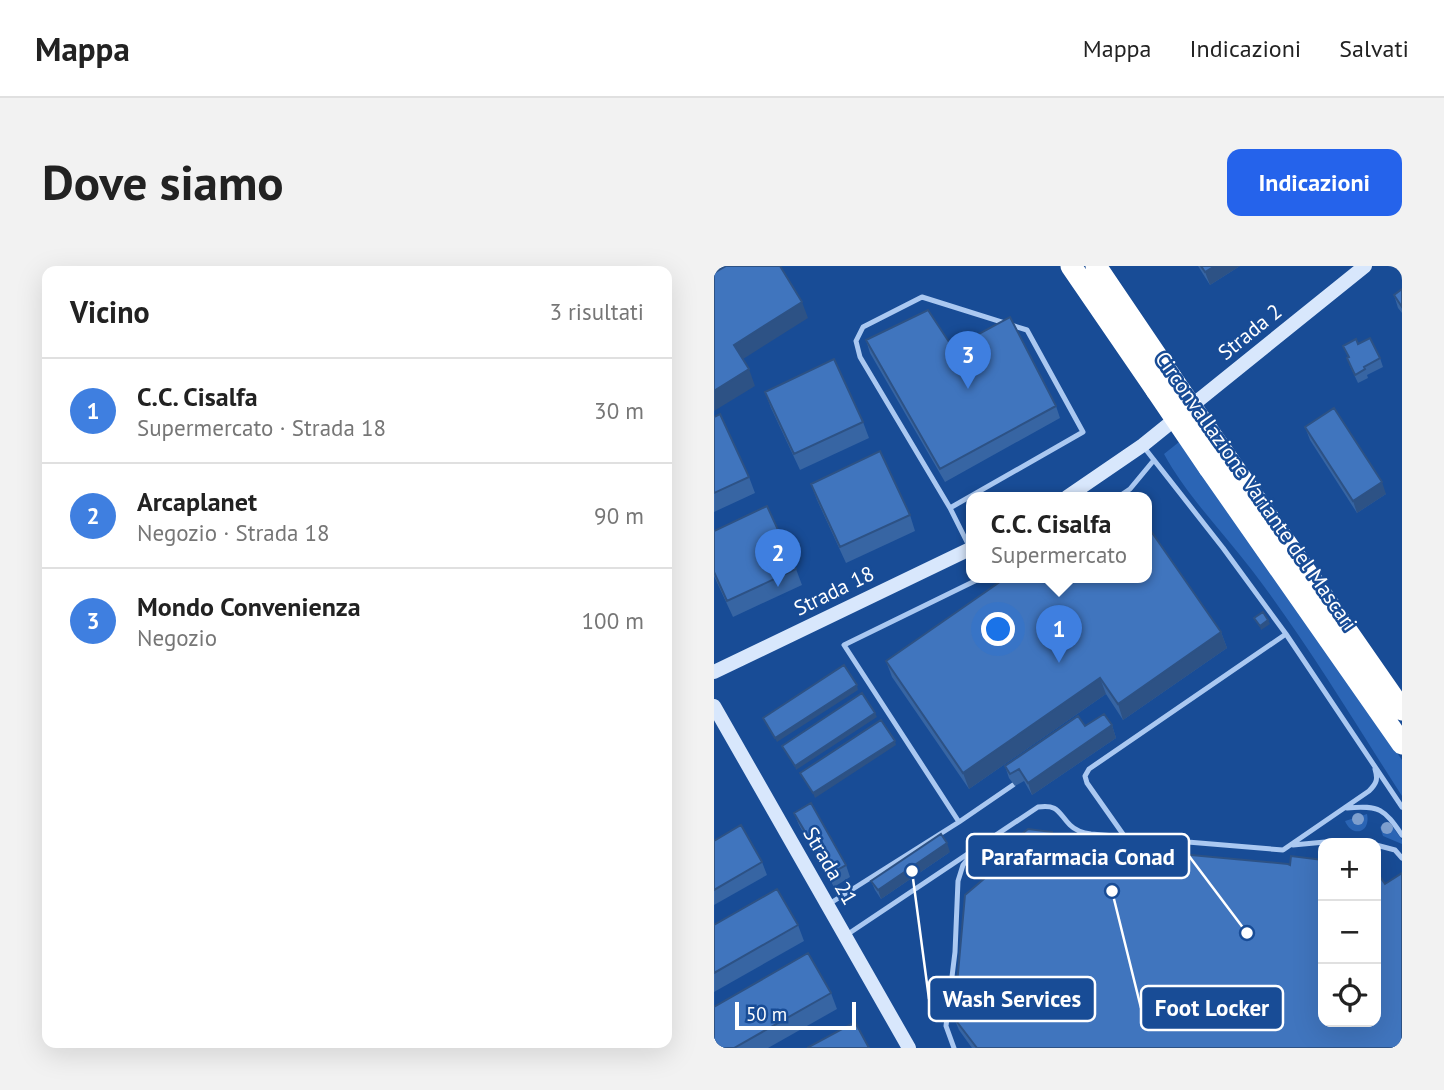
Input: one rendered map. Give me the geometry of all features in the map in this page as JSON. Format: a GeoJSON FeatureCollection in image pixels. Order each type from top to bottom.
{"type":"FeatureCollection","features":[{"type":"Feature","properties":{"kind":"highway"},"geometry":{"type":"LineString","coordinates":[[1062,266],[1110,304]]}},
{"type":"Feature","properties":{"kind":"highway","name":"Circonvallazione Variante del Mascari"},"geometry":{"type":"LineString","coordinates":[[1071,266],[1110,304],[1402,744]]}},
{"type":"Feature","properties":{"kind":"highway","name":"Circonvallazione Variante del Mascari"},"geometry":{"type":"LineString","coordinates":[[1096,266],[1110,304]]}},
{"type":"Feature","properties":{"kind":"highway"},"geometry":{"type":"LineString","coordinates":[[1102,266],[1110,304]]}},
{"type":"Feature","properties":{"kind":"highway","name":"Circonvallazione Variante del Mascari"},"geometry":{"type":"LineString","coordinates":[[1217,462],[1402,710]]}},
{"type":"Feature","properties":{"kind":"street","name":"Strada 2"},"geometry":{"type":"LineString","coordinates":[[1143,445],[1364,266]]}},
{"type":"Feature","properties":{"kind":"street"},"geometry":{"type":"LineString","coordinates":[[1074,492],[1143,445]]}},
{"type":"Feature","properties":{"kind":"street","name":"Strada 18"},"geometry":{"type":"LineString","coordinates":[[714,671],[966,551]]}},
{"type":"Feature","properties":{"kind":"street","name":"Strada 21"},"geometry":{"type":"LineString","coordinates":[[714,706],[909,1048]]}},
{"type":"Feature","properties":{"kind":"lane"},"geometry":{"type":"LineString","coordinates":[[966,539],[860,357],[856,341],[863,327],[922,297],[1027,330],[1083,432],[978,492]]}},
{"type":"Feature","properties":{"kind":"lane"},"geometry":{"type":"LineString","coordinates":[[1143,445],[1286,634],[1402,807]]}},
{"type":"Feature","properties":{"kind":"lane"},"geometry":{"type":"LineString","coordinates":[[1126,492],[1154,460]]}},
{"type":"Feature","properties":{"kind":"lane"},"geometry":{"type":"LineString","coordinates":[[950,508],[966,499]]}},
{"type":"Feature","properties":{"kind":"lane"},"geometry":{"type":"LineString","coordinates":[[959,822],[844,645],[971,583]]}},
{"type":"Feature","properties":{"kind":"lane"},"geometry":{"type":"LineString","coordinates":[[1125,837],[1087,783],[1085,776],[1089,769],[1286,634]]}},
{"type":"Feature","properties":{"kind":"lane"},"geometry":{"type":"LineString","coordinates":[[845,936],[1038,807],[1048,806],[1059,810],[1079,832],[1283,850],[1375,786],[1378,778],[1375,768]]}},
{"type":"Feature","properties":{"kind":"lane"},"geometry":{"type":"LineString","coordinates":[[828,904],[1013,785]]}},
{"type":"Feature","properties":{"kind":"lane"},"geometry":{"type":"LineString","coordinates":[[1344,809],[1370,807],[1378,810],[1388,816],[1402,835]]}},
{"type":"Feature","properties":{"kind":"lane"},"geometry":{"type":"LineString","coordinates":[[1290,846],[1318,842]]}},
{"type":"Feature","properties":{"kind":"lane"},"geometry":{"type":"LineString","coordinates":[[1381,846],[1395,849],[1402,858]]}},
{"type":"Feature","properties":{"kind":"lane"},"geometry":{"type":"LineString","coordinates":[[954,1048],[946,1026],[955,952],[958,881],[963,865],[976,849]]}},
{"type":"Feature","properties":{"kind":"shaded area"},"geometry":{"type":"Polygon","coordinates":[[[1179,442],[1291,598],[1402,760],[1402,796],[1291,624],[1173,469],[1164,454],[1179,442]]]}},
{"type":"Feature","properties":{"kind":"shaded area"},"geometry":{"type":"Polygon","coordinates":[[[1367,814],[1366,826],[1360,831],[1352,830],[1345,821],[1367,814]]]}},
{"type":"Feature","properties":{"kind":"shaded area"},"geometry":{"type":"Polygon","coordinates":[[[1387,822],[1402,840],[1402,844],[1383,836],[1380,827],[1387,822]]]}},
{"type":"Feature","properties":{"kind":"building"},"geometry":{"type":"Polygon","coordinates":[[[726,266],[780,266],[802,302],[734,345],[749,369],[714,391],[714,273],[726,266]]]}},
{"type":"Feature","properties":{"kind":"building"},"geometry":{"type":"Polygon","coordinates":[[[1201,266],[1215,266],[1205,272],[1201,266]]]}},
{"type":"Feature","properties":{"kind":"building"},"geometry":{"type":"Polygon","coordinates":[[[1402,289],[1402,307],[1394,295],[1402,289]]]}},
{"type":"Feature","properties":{"kind":"building"},"geometry":{"type":"Polygon","coordinates":[[[928,310],[953,348],[1010,317],[1056,406],[940,469],[866,340],[928,310]]]}},
{"type":"Feature","properties":{"kind":"building"},"geometry":{"type":"Polygon","coordinates":[[[1370,338],[1380,358],[1355,375],[1343,346],[1356,339],[1358,344],[1370,338]]]}},
{"type":"Feature","properties":{"kind":"building"},"geometry":{"type":"Polygon","coordinates":[[[834,359],[863,422],[794,454],[765,392],[834,359]]]}},
{"type":"Feature","properties":{"kind":"building"},"geometry":{"type":"Polygon","coordinates":[[[1334,408],[1382,482],[1353,501],[1305,427],[1334,408]]]}},
{"type":"Feature","properties":{"kind":"building"},"geometry":{"type":"Polygon","coordinates":[[[720,414],[749,477],[714,493],[714,417],[720,414]]]}},
{"type":"Feature","properties":{"kind":"building"},"geometry":{"type":"Polygon","coordinates":[[[880,451],[910,515],[840,547],[811,484],[880,451]]]}},
{"type":"Feature","properties":{"kind":"building"},"geometry":{"type":"Polygon","coordinates":[[[767,506],[796,569],[727,601],[714,572],[714,531],[767,506]]]}},
{"type":"Feature","properties":{"kind":"building"},"geometry":{"type":"Polygon","coordinates":[[[1152,533],[1221,632],[1118,704],[1100,678],[963,773],[886,661],[998,583],[1152,583],[1152,533]]]}},
{"type":"Feature","properties":{"kind":"building"},"geometry":{"type":"Polygon","coordinates":[[[1263,612],[1268,620],[1260,626],[1254,618],[1263,612]]]}},
{"type":"Feature","properties":{"kind":"building"},"geometry":{"type":"Polygon","coordinates":[[[844,665],[857,685],[775,738],[763,718],[844,665]]]}},
{"type":"Feature","properties":{"kind":"building"},"geometry":{"type":"Polygon","coordinates":[[[862,693],[875,713],[795,766],[782,746],[862,693]]]}},
{"type":"Feature","properties":{"kind":"building"},"geometry":{"type":"Polygon","coordinates":[[[1104,714],[1112,725],[1028,783],[1019,769],[1010,774],[1005,766],[1078,716],[1085,726],[1104,714]]]}},
{"type":"Feature","properties":{"kind":"building"},"geometry":{"type":"Polygon","coordinates":[[[881,720],[895,741],[813,793],[800,773],[881,720]]]}},
{"type":"Feature","properties":{"kind":"building"},"geometry":{"type":"Polygon","coordinates":[[[811,803],[846,865],[830,874],[794,813],[811,803]]]}},
{"type":"Feature","properties":{"kind":"building"},"geometry":{"type":"Polygon","coordinates":[[[741,825],[762,862],[714,890],[714,841],[741,825]]]}},
{"type":"Feature","properties":{"kind":"building"},"geometry":{"type":"Polygon","coordinates":[[[1028,829],[1052,832],[1051,842],[1290,865],[1291,856],[1318,859],[1318,1027],[1381,1027],[1381,878],[1385,884],[1402,873],[1402,1048],[977,1048],[954,1018],[965,895],[992,872],[986,864],[1028,829]]]}},
{"type":"Feature","properties":{"kind":"building"},"geometry":{"type":"Polygon","coordinates":[[[941,834],[947,843],[878,890],[871,881],[941,834]]]}},
{"type":"Feature","properties":{"kind":"building"},"geometry":{"type":"Polygon","coordinates":[[[777,889],[798,925],[714,973],[714,925],[777,889]]]}},
{"type":"Feature","properties":{"kind":"building"},"geometry":{"type":"Polygon","coordinates":[[[808,953],[831,993],[734,1048],[719,1048],[714,1040],[714,1007],[808,953]]]}},
{"type":"Feature","properties":{"kind":"building"},"geometry":{"type":"Polygon","coordinates":[[[855,1022],[869,1048],[807,1048],[855,1022]]]}},
{"type":"Feature","properties":{"kind":"place","name":"Mondo Convenienza"},"geometry":{"type":"Point","coordinates":[968,389]}},
{"type":"Feature","properties":{"kind":"place","name":"Arcaplanet"},"geometry":{"type":"Point","coordinates":[778,587]}},
{"type":"Feature","properties":{"kind":"place","name":"C.C. Cisalfa"},"geometry":{"type":"Point","coordinates":[1059,663]}},
{"type":"Feature","properties":{"kind":"place","name":"Wash Services"},"geometry":{"type":"Point","coordinates":[912,871]}},
{"type":"Feature","properties":{"kind":"place","name":"Foot Locker"},"geometry":{"type":"Point","coordinates":[1112,891]}},
{"type":"Feature","properties":{"kind":"place","name":"Parafarmacia Conad"},"geometry":{"type":"Point","coordinates":[1247,933]}}]}
